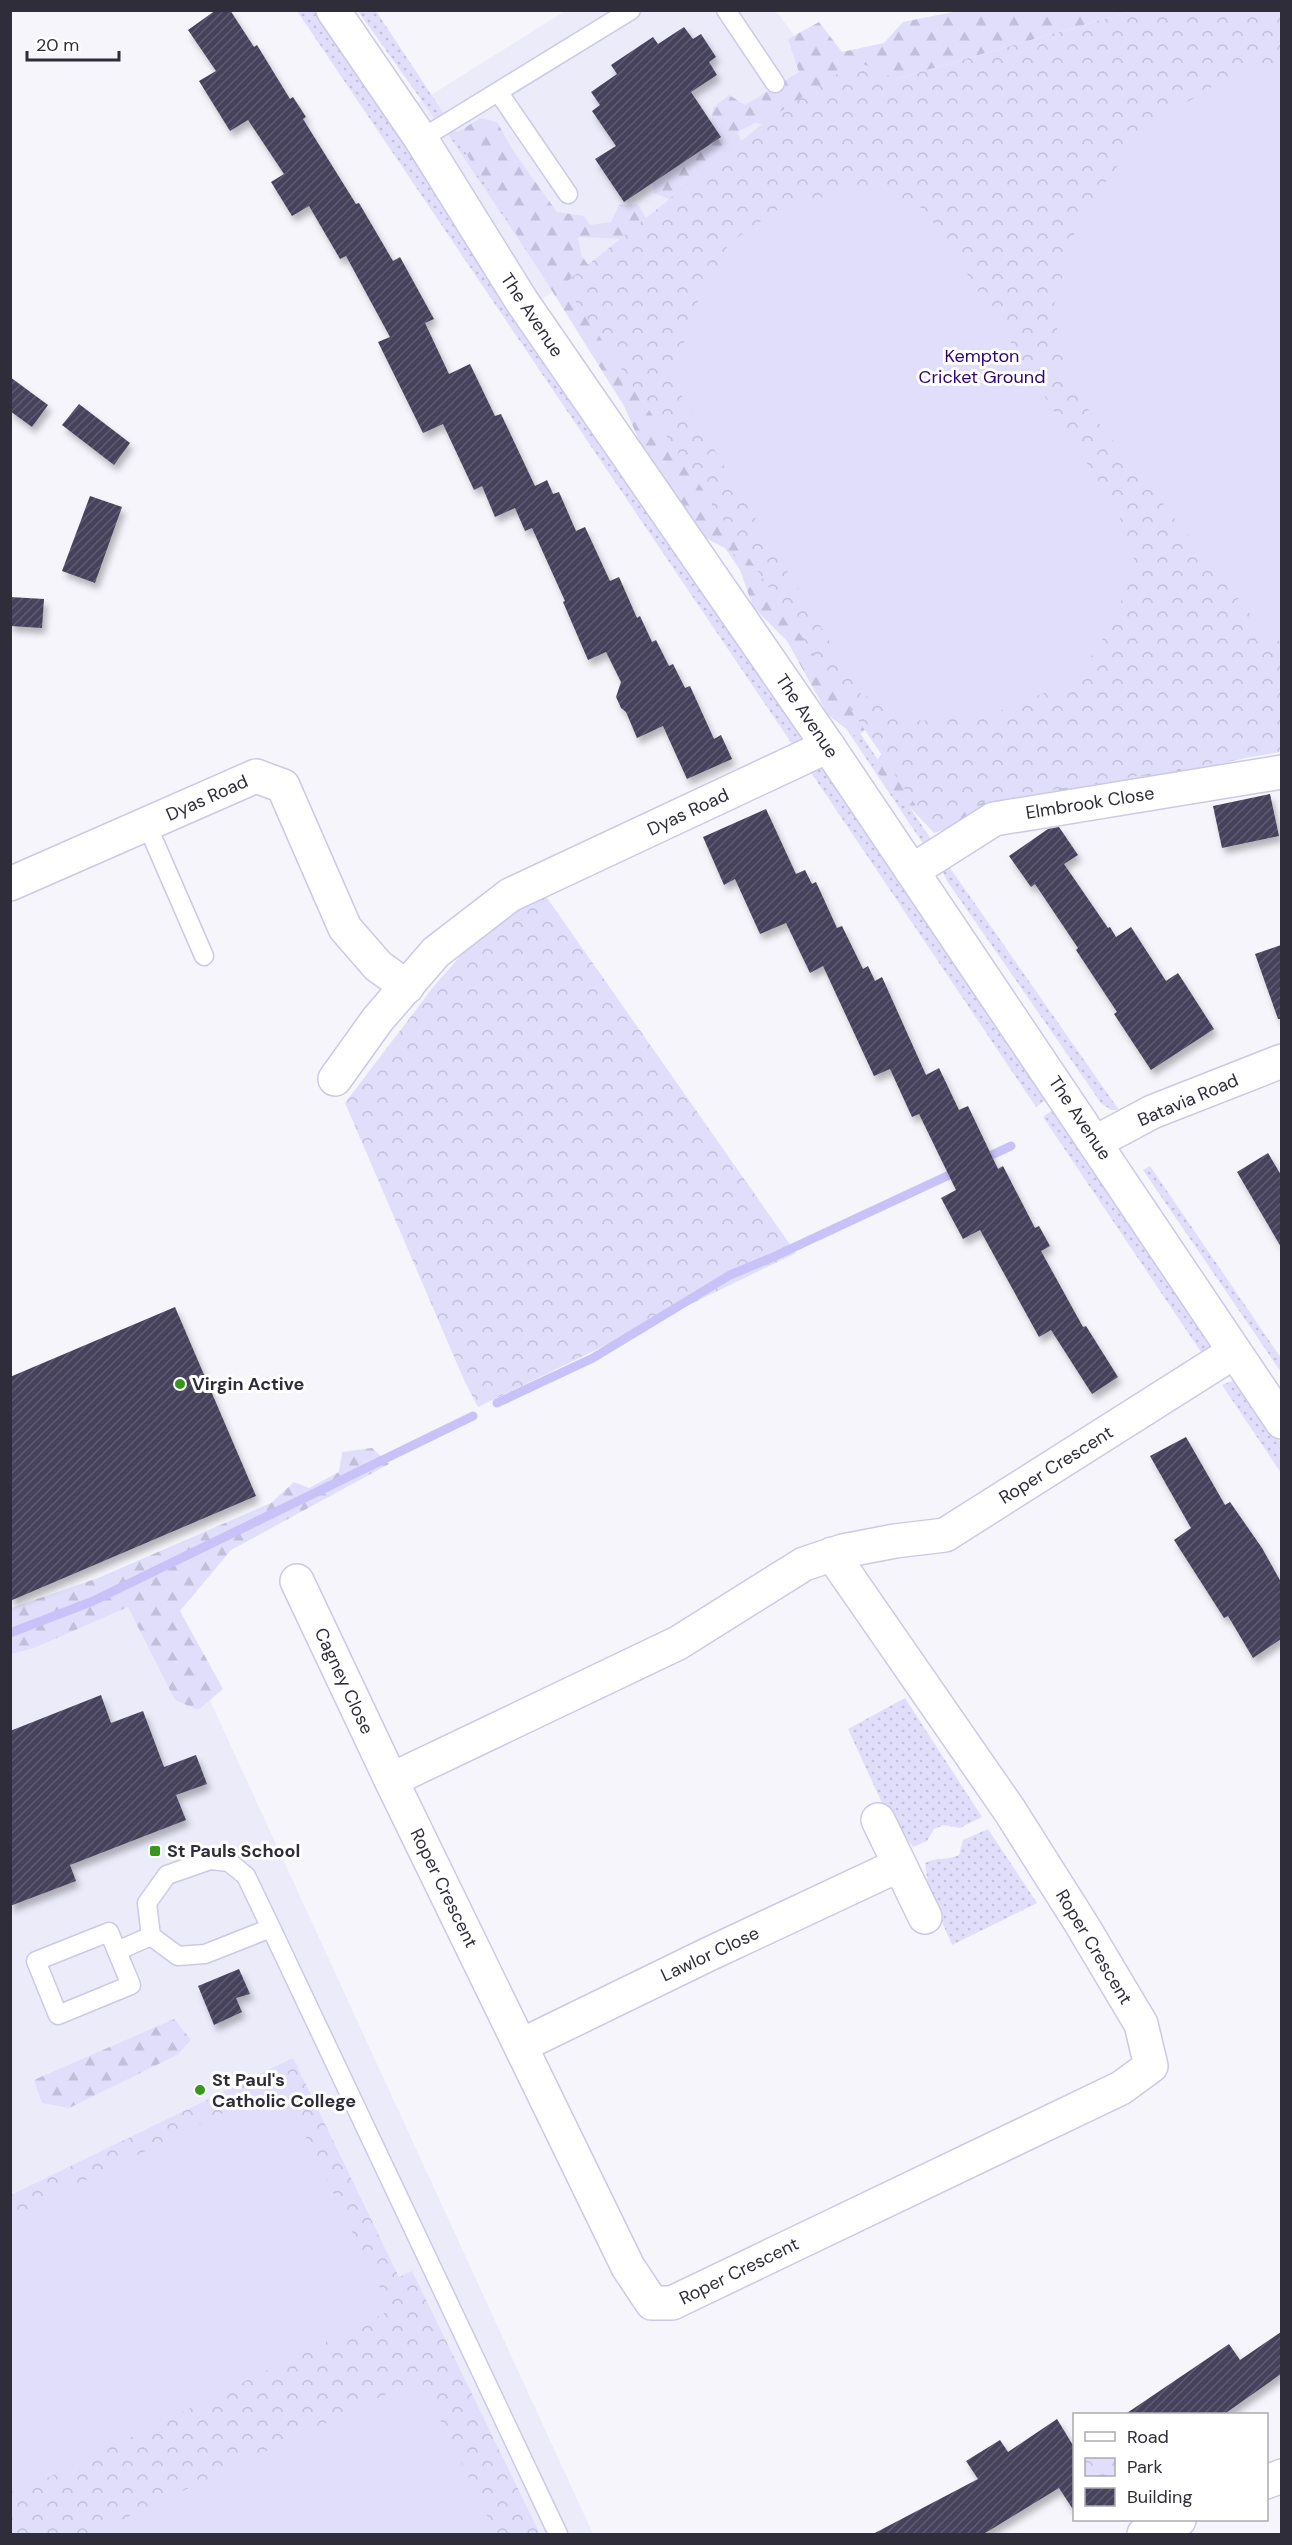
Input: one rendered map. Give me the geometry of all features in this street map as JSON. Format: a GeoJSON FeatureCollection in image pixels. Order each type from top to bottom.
{"type":"FeatureCollection","features":[{"type":"Feature","properties":{"kind":"street","name":"The Avenue"},"geometry":{"type":"LineString","coordinates":[[333,10],[421,140],[521,300],[828,746],[1096,1142],[1281,1422]]}},
{"type":"Feature","properties":{"kind":"street","name":"Dyas Road"},"geometry":{"type":"LineString","coordinates":[[335,1079],[378,1019],[436,952],[510,895],[828,746]]}},
{"type":"Feature","properties":{"kind":"street","name":"Elmbrook Close"},"geometry":{"type":"LineString","coordinates":[[912,871],[994,819],[1281,772]]}},
{"type":"Feature","properties":{"kind":"street","name":"Dyas Road"},"geometry":{"type":"LineString","coordinates":[[10,884],[256,776],[284,786],[345,928],[378,966],[407,987]]}},
{"type":"Feature","properties":{"kind":"street","name":"Batavia Road"},"geometry":{"type":"LineString","coordinates":[[1096,1142],[1152,1112],[1281,1061]]}},
{"type":"Feature","properties":{"kind":"street","name":"Roper Crescent"},"geometry":{"type":"LineString","coordinates":[[832,1554],[1010,1811],[1082,1925],[1141,2024],[1150,2066],[1121,2088],[672,2303],[652,2302],[628,2267],[522,2045],[391,1780],[678,1643],[804,1564],[832,1554],[895,1541],[945,1535],[1234,1352]]}},
{"type":"Feature","properties":{"kind":"street","name":"Cagney Close"},"geometry":{"type":"LineString","coordinates":[[297,1581],[391,1780]]}},
{"type":"Feature","properties":{"kind":"street"},"geometry":{"type":"LineString","coordinates":[[879,1820],[925,1917]]}},
{"type":"Feature","properties":{"kind":"street","name":"Lawlor Close"},"geometry":{"type":"LineString","coordinates":[[522,2045],[899,1865]]}},
{"type":"Feature","properties":{"kind":"street"},"geometry":{"type":"LineString","coordinates":[[1144,2535],[1177,2521]]}},
{"type":"Feature","properties":{"kind":"lane"},"geometry":{"type":"LineString","coordinates":[[421,140],[632,10]]}},
{"type":"Feature","properties":{"kind":"lane"},"geometry":{"type":"LineString","coordinates":[[726,10],[775,82]]}},
{"type":"Feature","properties":{"kind":"lane"},"geometry":{"type":"LineString","coordinates":[[499,93],[568,194]]}},
{"type":"Feature","properties":{"kind":"lane"},"geometry":{"type":"LineString","coordinates":[[147,825],[204,956]]}},
{"type":"Feature","properties":{"kind":"lane"},"geometry":{"type":"LineString","coordinates":[[271,1928],[205,1954],[178,1956],[151,1936],[147,1903],[167,1875],[210,1860],[229,1862],[246,1876],[271,1928],[558,2535]]}},
{"type":"Feature","properties":{"kind":"lane"},"geometry":{"type":"LineString","coordinates":[[109,1932],[117,1951],[130,1985],[58,2014],[36,1961],[109,1932]]}},
{"type":"Feature","properties":{"kind":"lane"},"geometry":{"type":"LineString","coordinates":[[117,1951],[151,1936]]}},
{"type":"Feature","properties":{"kind":"shaded area"},"geometry":{"type":"Polygon","coordinates":[[[565,11],[776,11],[828,81],[766,121],[564,284],[532,306],[402,113],[565,11]]]}},
{"type":"Feature","properties":{"kind":"shaded area","name":"St Paul's Catholic College"},"geometry":{"type":"Polygon","coordinates":[[[157,1585],[593,2534],[11,2534],[11,1645],[157,1585]]]}},
{"type":"Feature","properties":{"kind":"green space"},"geometry":{"type":"Polygon","coordinates":[[[297,11],[318,11],[804,736],[801,743],[794,747],[297,11]]]}},
{"type":"Feature","properties":{"kind":"green space"},"geometry":{"type":"Polygon","coordinates":[[[358,11],[376,11],[446,117],[437,122],[358,11]]]}},
{"type":"Feature","properties":{"kind":"green space"},"geometry":{"type":"Polygon","coordinates":[[[958,11],[1132,11],[896,79],[1281,749],[1206,768],[1194,796],[984,816],[934,833],[872,767],[891,741],[783,128],[755,123],[737,132],[747,152],[676,202],[654,193],[652,177],[710,138],[713,108],[729,95],[745,105],[799,72],[788,39],[819,22],[842,52],[884,43],[903,22],[958,11]]]}},
{"type":"Feature","properties":{"kind":"green space","name":"Kempton Cricket Ground"},"geometry":{"type":"Polygon","coordinates":[[[1132,11],[1281,11],[1281,752],[986,801],[931,828],[564,284],[766,121],[857,61],[896,79],[1132,11]]]}},
{"type":"Feature","properties":{"kind":"green space"},"geometry":{"type":"Polygon","coordinates":[[[1282,61],[1281,642],[1267,635],[1068,384],[1053,309],[1079,218],[1145,129],[1229,76],[1282,61]]]}},
{"type":"Feature","properties":{"kind":"green space"},"geometry":{"type":"Polygon","coordinates":[[[481,118],[497,122],[514,152],[557,212],[584,216],[590,225],[611,222],[619,205],[638,204],[649,224],[630,239],[578,237],[581,255],[634,327],[885,712],[857,737],[828,715],[787,641],[753,607],[734,553],[706,538],[649,463],[624,406],[454,134],[481,118]]]}},
{"type":"Feature","properties":{"kind":"green space"},"geometry":{"type":"Polygon","coordinates":[[[454,127],[935,845],[924,845],[448,134],[454,127]]]}},
{"type":"Feature","properties":{"kind":"green space"},"geometry":{"type":"Polygon","coordinates":[[[863,188],[917,203],[942,234],[1118,512],[1135,562],[1115,619],[1077,679],[1004,710],[921,721],[861,694],[673,381],[693,311],[729,243],[783,206],[863,188]]]}},
{"type":"Feature","properties":{"kind":"green space"},"geometry":{"type":"Polygon","coordinates":[[[819,767],[825,768],[1051,1096],[1036,1107],[810,771],[819,767]]]}},
{"type":"Feature","properties":{"kind":"green space"},"geometry":{"type":"Polygon","coordinates":[[[948,865],[1119,1110],[1111,1110],[1101,1103],[947,881],[943,872],[948,865]]]}},
{"type":"Feature","properties":{"kind":"green space"},"geometry":{"type":"Polygon","coordinates":[[[531,875],[796,1253],[478,1407],[464,1380],[345,1103],[434,986],[531,875]]]}},
{"type":"Feature","properties":{"kind":"green space"},"geometry":{"type":"Polygon","coordinates":[[[1057,1107],[1216,1347],[1203,1355],[1043,1117],[1057,1107]]]}},
{"type":"Feature","properties":{"kind":"green space"},"geometry":{"type":"Polygon","coordinates":[[[1150,1166],[1281,1358],[1281,1372],[1143,1170],[1150,1166]]]}},
{"type":"Feature","properties":{"kind":"green space"},"geometry":{"type":"Polygon","coordinates":[[[1237,1379],[1281,1443],[1281,1473],[1222,1385],[1237,1379]]]}},
{"type":"Feature","properties":{"kind":"green space"},"geometry":{"type":"Polygon","coordinates":[[[372,1448],[389,1464],[231,1550],[180,1611],[223,1689],[198,1710],[175,1700],[128,1607],[34,1648],[11,1654],[11,1608],[98,1578],[271,1503],[294,1482],[309,1488],[339,1472],[342,1452],[372,1448]]]}},
{"type":"Feature","properties":{"kind":"green space"},"geometry":{"type":"Polygon","coordinates":[[[905,1698],[982,1817],[960,1828],[944,1825],[934,1829],[927,1841],[913,1847],[888,1816],[848,1729],[905,1698]]]}},
{"type":"Feature","properties":{"kind":"green space"},"geometry":{"type":"Polygon","coordinates":[[[988,1829],[1037,1903],[952,1945],[929,1892],[925,1863],[959,1855],[963,1840],[988,1829]]]}},
{"type":"Feature","properties":{"kind":"green space"},"geometry":{"type":"Polygon","coordinates":[[[174,2019],[191,2040],[177,2055],[69,2108],[42,2103],[34,2080],[174,2019]]]}},
{"type":"Feature","properties":{"kind":"green space"},"geometry":{"type":"Polygon","coordinates":[[[293,2058],[399,2277],[412,2271],[540,2534],[11,2534],[11,2195],[293,2058]]]}},
{"type":"Feature","properties":{"kind":"green space"},"geometry":{"type":"Polygon","coordinates":[[[280,2085],[391,2310],[14,2494],[10,2486],[11,2217],[280,2085]]]}},
{"type":"Feature","properties":{"kind":"green space"},"geometry":{"type":"Polygon","coordinates":[[[420,2378],[496,2534],[92,2534],[420,2378]]]}},
{"type":"Feature","properties":{"kind":"building"},"geometry":{"type":"Polygon","coordinates":[[[216,10],[230,10],[254,47],[257,45],[290,99],[293,97],[306,117],[303,119],[356,204],[359,203],[393,261],[400,257],[434,319],[425,323],[449,374],[470,364],[495,416],[501,414],[535,486],[547,480],[553,494],[559,492],[576,531],[585,527],[610,581],[619,577],[637,618],[640,616],[652,642],[656,640],[669,666],[673,664],[685,688],[690,686],[714,739],[721,735],[732,759],[687,779],[663,726],[637,738],[626,712],[621,708],[616,697],[621,682],[606,652],[588,660],[563,602],[565,601],[532,528],[525,531],[515,508],[495,517],[482,486],[474,490],[443,424],[423,433],[378,342],[390,337],[346,256],[340,259],[309,206],[292,216],[271,182],[284,174],[248,120],[230,131],[199,81],[216,71],[188,30],[216,10]]]}},
{"type":"Feature","properties":{"kind":"building"},"geometry":{"type":"Polygon","coordinates":[[[684,27],[693,39],[701,34],[716,57],[709,62],[717,75],[691,92],[721,137],[624,202],[595,159],[616,146],[592,111],[600,105],[591,92],[617,74],[611,65],[653,37],[658,44],[684,27]]]}},
{"type":"Feature","properties":{"kind":"building"},"geometry":{"type":"Polygon","coordinates":[[[10,377],[48,405],[32,427],[10,411],[10,377]]]}},
{"type":"Feature","properties":{"kind":"building"},"geometry":{"type":"Polygon","coordinates":[[[79,404],[130,443],[114,465],[62,425],[79,404]]]}},
{"type":"Feature","properties":{"kind":"building"},"geometry":{"type":"Polygon","coordinates":[[[90,496],[122,507],[95,583],[62,571],[90,496]]]}},
{"type":"Feature","properties":{"kind":"building"},"geometry":{"type":"Polygon","coordinates":[[[10,597],[44,599],[42,628],[10,626],[10,597]]]}},
{"type":"Feature","properties":{"kind":"building"},"geometry":{"type":"Polygon","coordinates":[[[1270,794],[1279,836],[1222,848],[1213,806],[1270,794]]]}},
{"type":"Feature","properties":{"kind":"building"},"geometry":{"type":"Polygon","coordinates":[[[766,809],[796,874],[805,870],[812,884],[816,882],[837,928],[842,926],[863,969],[868,966],[875,981],[882,977],[926,1075],[939,1068],[959,1110],[968,1106],[998,1169],[1003,1166],[1035,1228],[1039,1226],[1050,1246],[1041,1251],[1083,1327],[1086,1326],[1118,1377],[1092,1394],[1051,1330],[1039,1337],[980,1230],[963,1239],[941,1198],[956,1190],[919,1114],[912,1117],[890,1069],[874,1076],[823,966],[810,973],[786,923],[760,934],[735,879],[724,885],[703,837],[766,809]]]}},
{"type":"Feature","properties":{"kind":"building"},"geometry":{"type":"Polygon","coordinates":[[[1059,827],[1078,855],[1064,864],[1108,928],[1110,927],[1116,937],[1131,927],[1166,981],[1178,973],[1214,1029],[1151,1070],[1114,1014],[1117,1012],[1076,950],[1078,948],[1035,884],[1031,887],[1009,856],[1048,829],[1059,827]]]}},
{"type":"Feature","properties":{"kind":"building"},"geometry":{"type":"Polygon","coordinates":[[[1281,945],[1281,1019],[1278,1019],[1255,954],[1281,945]]]}},
{"type":"Feature","properties":{"kind":"building"},"geometry":{"type":"Polygon","coordinates":[[[1268,1153],[1281,1175],[1281,1247],[1237,1172],[1268,1153]]]}},
{"type":"Feature","properties":{"kind":"building"},"geometry":{"type":"Polygon","coordinates":[[[175,1307],[256,1496],[10,1601],[10,1377],[175,1307]]]}},
{"type":"Feature","properties":{"kind":"building"},"geometry":{"type":"Polygon","coordinates":[[[1186,1437],[1225,1505],[1230,1502],[1262,1548],[1281,1582],[1281,1639],[1253,1658],[1228,1616],[1224,1618],[1174,1540],[1191,1528],[1150,1456],[1186,1437]]]}},
{"type":"Feature","properties":{"kind":"building"},"geometry":{"type":"Polygon","coordinates":[[[101,1695],[111,1723],[143,1711],[164,1767],[196,1755],[207,1784],[176,1795],[186,1820],[70,1865],[76,1881],[10,1906],[10,1731],[101,1695]]]}},
{"type":"Feature","properties":{"kind":"building"},"geometry":{"type":"Polygon","coordinates":[[[239,1969],[250,1994],[236,1998],[242,2012],[214,2025],[198,1986],[239,1969]]]}},
{"type":"Feature","properties":{"kind":"building"},"geometry":{"type":"Polygon","coordinates":[[[1281,2332],[1281,2374],[1226,2413],[1127,2413],[1229,2344],[1240,2360],[1281,2332]]]}},
{"type":"Feature","properties":{"kind":"building"},"geometry":{"type":"Polygon","coordinates":[[[1057,2419],[1073,2445],[1073,2509],[1059,2488],[982,2535],[871,2535],[978,2479],[966,2461],[1000,2440],[1008,2452],[1057,2419]]]}},
{"type":"Feature","properties":{"kind":"waterway"},"geometry":{"type":"LineString","coordinates":[[981,1160],[1011,1146]]}},
{"type":"Feature","properties":{"kind":"waterway"},"geometry":{"type":"LineString","coordinates":[[497,1403],[593,1358],[730,1275],[960,1170]]}},
{"type":"Feature","properties":{"kind":"waterway"},"geometry":{"type":"LineString","coordinates":[[10,1633],[93,1601],[473,1416]]}},
{"type":"Feature","properties":{"kind":"place","name":"Virgin Active"},"geometry":{"type":"Point","coordinates":[180,1384]}},
{"type":"Feature","properties":{"kind":"place","name":"St Pauls School"},"geometry":{"type":"Point","coordinates":[155,1851]}},
{"type":"Feature","properties":{"kind":"place","name":"St Paul's Catholic College"},"geometry":{"type":"Point","coordinates":[200,2090]}}]}
